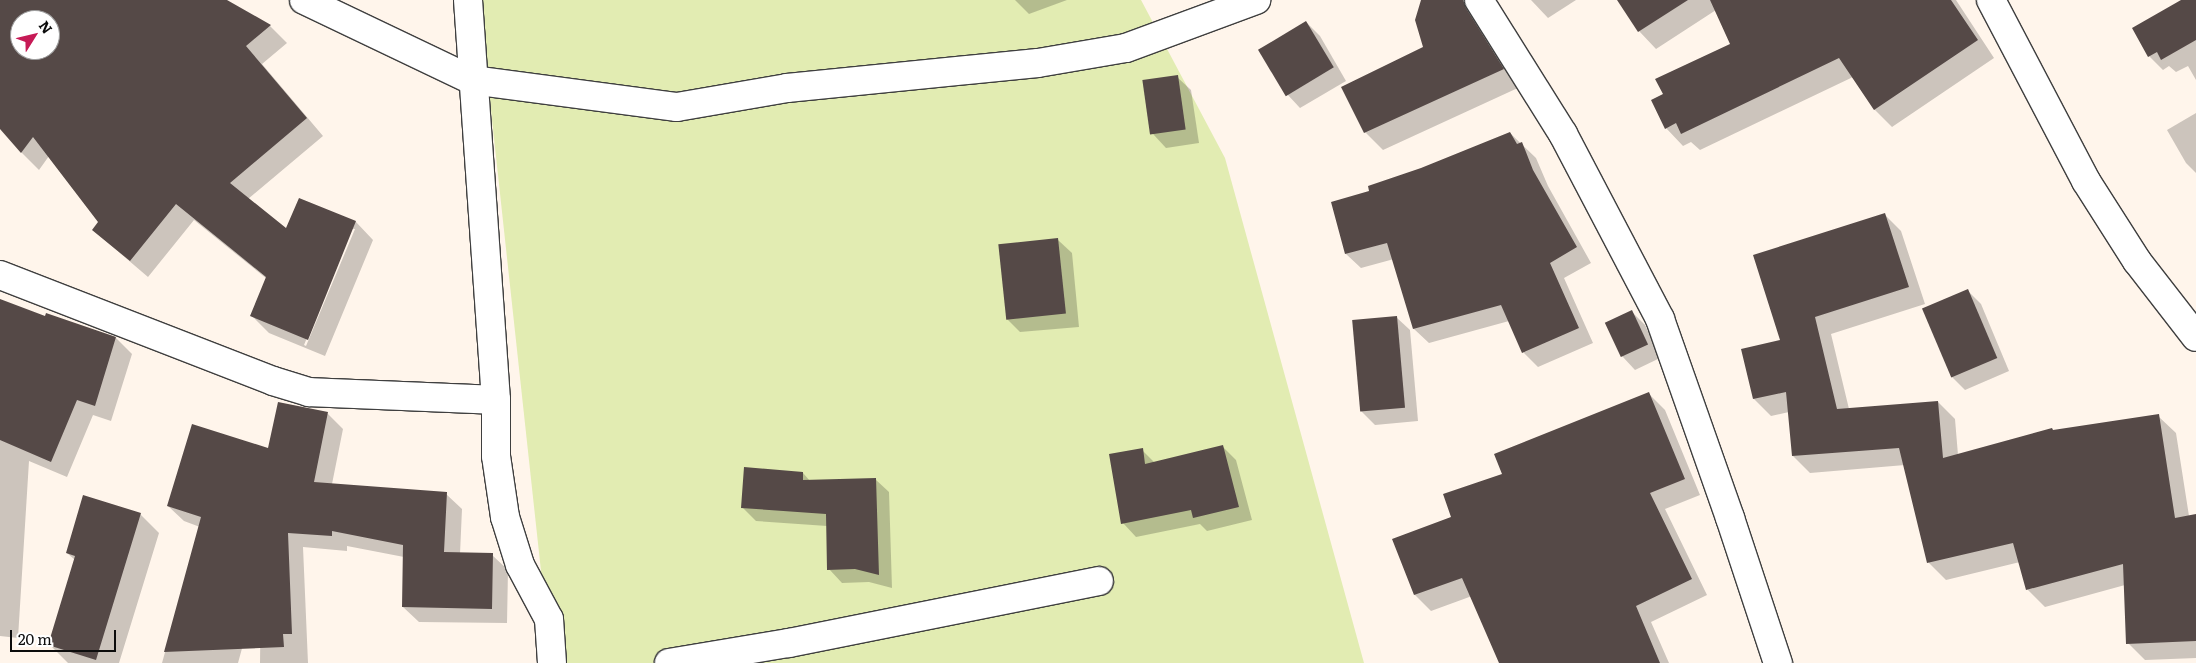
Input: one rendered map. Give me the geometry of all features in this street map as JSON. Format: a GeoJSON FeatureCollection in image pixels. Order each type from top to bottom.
{"type":"FeatureCollection","features":[{"type":"Feature","properties":{"kind":"street"},"geometry":{"type":"LineString","coordinates":[[304,0],[472,80],[677,108],[787,88],[1038,63],[1126,48],[1256,0]]}},
{"type":"Feature","properties":{"kind":"street"},"geometry":{"type":"LineString","coordinates":[[468,0],[472,80],[496,400],[496,456],[505,517],[520,565],[548,619],[552,663]]}},
{"type":"Feature","properties":{"kind":"street"},"geometry":{"type":"LineString","coordinates":[[1479,0],[1563,134],[1660,319],[1730,518],[1778,663]]}},
{"type":"Feature","properties":{"kind":"street"},"geometry":{"type":"LineString","coordinates":[[1991,0],[2086,181],[2138,262],[2196,338]]}},
{"type":"Feature","properties":{"kind":"street"},"geometry":{"type":"LineString","coordinates":[[0,275],[272,381],[309,392],[496,400]]}},
{"type":"Feature","properties":{"kind":"street"},"geometry":{"type":"LineString","coordinates":[[669,663],[789,643],[1099,580]]}},
{"type":"Feature","properties":{"kind":"green space"},"geometry":{"type":"Polygon","coordinates":[[[479,0],[1141,0],[1225,158],[1364,663],[551,663],[479,0]]]}},
{"type":"Feature","properties":{"kind":"building"},"geometry":{"type":"Polygon","coordinates":[[[0,0],[227,0],[271,25],[246,46],[307,118],[230,183],[286,228],[299,198],[356,221],[308,340],[250,316],[266,277],[176,204],[130,261],[92,230],[98,222],[33,137],[21,153],[0,129],[0,0]]]}},
{"type":"Feature","properties":{"kind":"building"},"geometry":{"type":"Polygon","coordinates":[[[1421,0],[1463,0],[1466,8],[1504,69],[1364,133],[1341,87],[1423,47],[1415,20],[1421,0]]]}},
{"type":"Feature","properties":{"kind":"building"},"geometry":{"type":"Polygon","coordinates":[[[1617,0],[1688,0],[1638,32],[1617,0]]]}},
{"type":"Feature","properties":{"kind":"building"},"geometry":{"type":"Polygon","coordinates":[[[1710,0],[1951,0],[1978,40],[1874,110],[1839,58],[1681,134],[1676,123],[1665,129],[1651,100],[1663,94],[1655,79],[1730,44],[1710,0]]]}},
{"type":"Feature","properties":{"kind":"building"},"geometry":{"type":"Polygon","coordinates":[[[2181,0],[2196,0],[2196,40],[2161,60],[2157,52],[2148,57],[2132,28],[2181,0]]]}},
{"type":"Feature","properties":{"kind":"building"},"geometry":{"type":"Polygon","coordinates":[[[1306,21],[1334,67],[1286,96],[1258,50],[1306,21]]]}},
{"type":"Feature","properties":{"kind":"building"},"geometry":{"type":"Polygon","coordinates":[[[1178,75],[1186,129],[1150,134],[1142,80],[1178,75]]]}},
{"type":"Feature","properties":{"kind":"building"},"geometry":{"type":"Polygon","coordinates":[[[1510,132],[1517,144],[1522,142],[1533,170],[1577,247],[1550,263],[1579,328],[1522,353],[1501,305],[1413,329],[1387,243],[1345,254],[1331,202],[1369,191],[1368,186],[1421,168],[1510,132]]]}},
{"type":"Feature","properties":{"kind":"building"},"geometry":{"type":"Polygon","coordinates":[[[1885,213],[1909,287],[1815,317],[1837,409],[1938,401],[1943,458],[2052,428],[2053,430],[2159,414],[2175,518],[2196,514],[2196,641],[2126,644],[2123,564],[2026,590],[2013,543],[1927,563],[1899,448],[1792,456],[1786,392],[1753,399],[1741,349],[1780,340],[1753,255],[1885,213]]]}},
{"type":"Feature","properties":{"kind":"building"},"geometry":{"type":"Polygon","coordinates":[[[1058,238],[1066,314],[1006,320],[998,244],[1058,238]]]}},
{"type":"Feature","properties":{"kind":"building"},"geometry":{"type":"Polygon","coordinates":[[[1968,289],[1997,358],[1951,378],[1922,309],[1968,289]]]}},
{"type":"Feature","properties":{"kind":"building"},"geometry":{"type":"Polygon","coordinates":[[[0,299],[45,316],[46,313],[116,337],[95,406],[77,400],[51,462],[0,440],[0,299]]]}},
{"type":"Feature","properties":{"kind":"building"},"geometry":{"type":"Polygon","coordinates":[[[1632,310],[1648,344],[1621,357],[1605,323],[1632,310]]]}},
{"type":"Feature","properties":{"kind":"building"},"geometry":{"type":"Polygon","coordinates":[[[1397,316],[1405,408],[1360,412],[1352,320],[1397,316]]]}},
{"type":"Feature","properties":{"kind":"building"},"geometry":{"type":"Polygon","coordinates":[[[1649,392],[1685,479],[1650,493],[1692,579],[1636,606],[1660,663],[1499,663],[1462,578],[1414,595],[1392,539],[1451,517],[1443,494],[1502,474],[1494,454],[1649,392]]]}},
{"type":"Feature","properties":{"kind":"building"},"geometry":{"type":"Polygon","coordinates":[[[278,402],[328,412],[314,482],[447,492],[444,552],[493,553],[492,609],[402,607],[403,545],[332,531],[332,536],[288,533],[292,634],[283,634],[284,647],[164,652],[201,517],[167,506],[192,424],[268,448],[278,402]]]}},
{"type":"Feature","properties":{"kind":"building"},"geometry":{"type":"Polygon","coordinates":[[[1223,445],[1239,507],[1193,518],[1191,510],[1121,524],[1109,454],[1143,448],[1145,464],[1223,445]]]}},
{"type":"Feature","properties":{"kind":"building"},"geometry":{"type":"Polygon","coordinates":[[[744,467],[803,472],[803,480],[876,478],[879,575],[855,569],[827,570],[826,514],[741,508],[744,467]]]}},
{"type":"Feature","properties":{"kind":"building"},"geometry":{"type":"Polygon","coordinates":[[[83,495],[141,513],[96,660],[48,645],[75,556],[66,553],[83,495]]]}}]}
